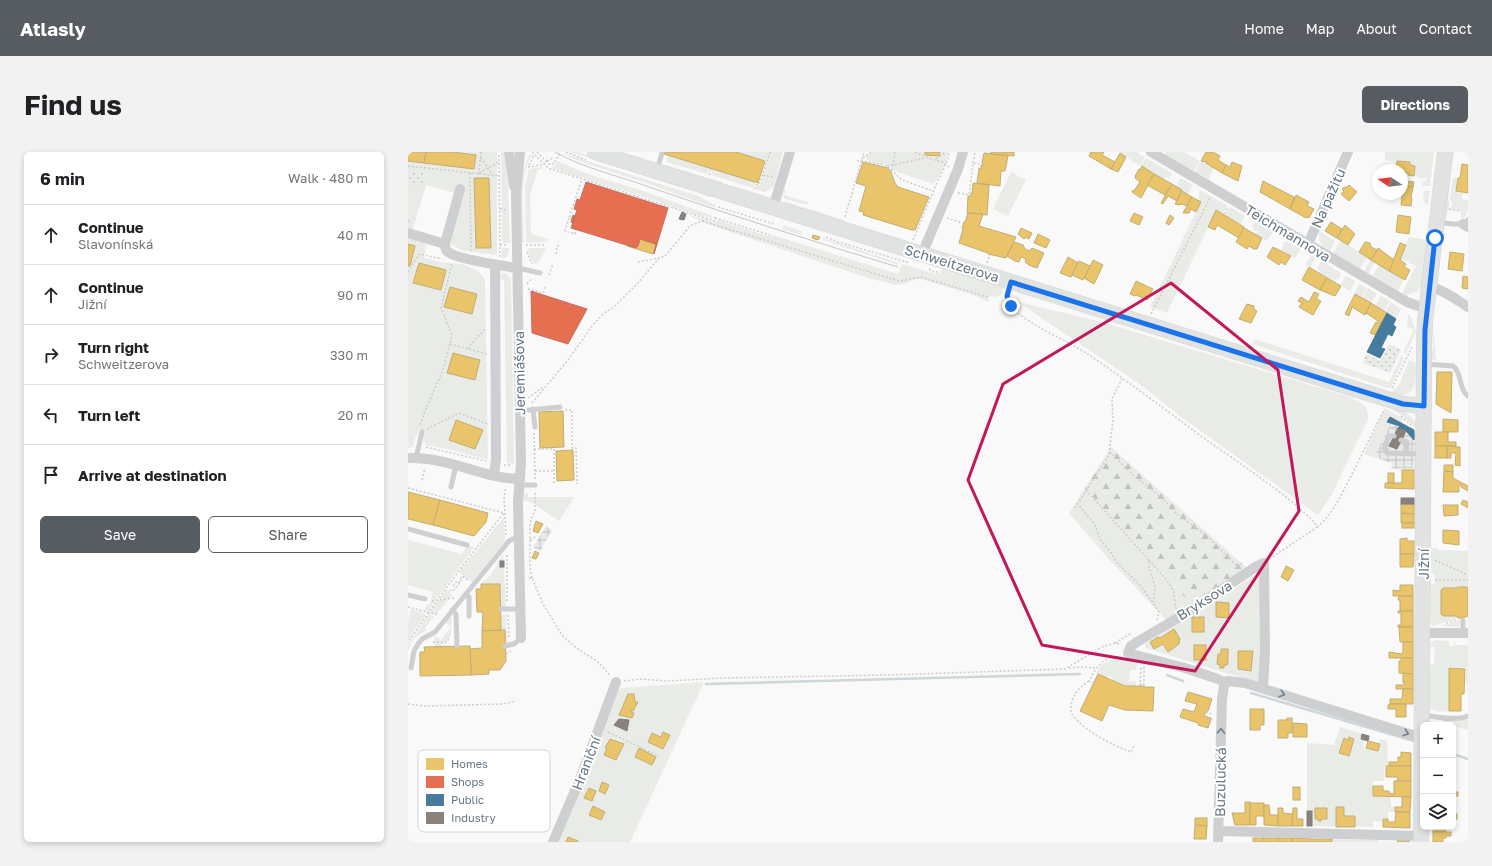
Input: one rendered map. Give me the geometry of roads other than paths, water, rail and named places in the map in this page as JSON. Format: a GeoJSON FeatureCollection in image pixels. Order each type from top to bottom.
{"type":"FeatureCollection","features":[{"type":"Feature","properties":{"kind":"street","name":"Jeremiášova"},"geometry":{"type":"LineString","coordinates":[[508,152],[516,194]]}},
{"type":"Feature","properties":{"kind":"street","name":"Jeremiášova"},"geometry":{"type":"LineString","coordinates":[[517,639],[520,609],[518,502],[521,464],[516,268],[516,194],[520,152]]}},
{"type":"Feature","properties":{"kind":"street"},"geometry":{"type":"LineString","coordinates":[[774,220],[790,152]]}},
{"type":"Feature","properties":{"kind":"street"},"geometry":{"type":"LineString","coordinates":[[922,254],[958,169],[963,152]]}},
{"type":"Feature","properties":{"kind":"street","name":"Teichmannova"},"geometry":{"type":"LineString","coordinates":[[1151,152],[1308,244],[1346,271],[1406,302],[1427,309]]}},
{"type":"Feature","properties":{"kind":"street","name":"Na pažitu"},"geometry":{"type":"LineString","coordinates":[[1308,244],[1348,152]]}},
{"type":"Feature","properties":{"kind":"street","name":"Jižní"},"geometry":{"type":"LineString","coordinates":[[1422,722],[1424,364],[1429,287],[1445,152]]}},
{"type":"Feature","properties":{"kind":"street","name":"Jeremiášova"},"geometry":{"type":"LineString","coordinates":[[519,168],[531,153]]}},
{"type":"Feature","properties":{"kind":"street","name":"Schweitzerova"},"geometry":{"type":"LineString","coordinates":[[588,155],[656,171],[774,220],[922,254],[1403,404],[1424,406]]}},
{"type":"Feature","properties":{"kind":"street"},"geometry":{"type":"LineString","coordinates":[[460,189],[445,248],[451,254],[497,261],[516,268]]}},
{"type":"Feature","properties":{"kind":"street"},"geometry":{"type":"LineString","coordinates":[[408,233],[445,244]]}},
{"type":"Feature","properties":{"kind":"street","name":"Jeremiášova"},"geometry":{"type":"LineString","coordinates":[[494,475],[496,459],[497,261]]}},
{"type":"Feature","properties":{"kind":"street"},"geometry":{"type":"LineString","coordinates":[[1429,287],[1436,289],[1468,307]]}},
{"type":"Feature","properties":{"kind":"street"},"geometry":{"type":"LineString","coordinates":[[412,458],[427,459],[456,465],[519,482]]}},
{"type":"Feature","properties":{"kind":"street","name":"Bryksova"},"geometry":{"type":"LineString","coordinates":[[1228,682],[1185,668],[1128,653],[1131,646],[1264,563],[1265,651],[1263,688]]}},
{"type":"Feature","properties":{"kind":"street"},"geometry":{"type":"LineString","coordinates":[[1423,633],[1466,633]]}},
{"type":"Feature","properties":{"kind":"street","name":"Hraniční"},"geometry":{"type":"LineString","coordinates":[[553,842],[580,779],[616,682]]}},
{"type":"Feature","properties":{"kind":"street"},"geometry":{"type":"LineString","coordinates":[[1228,682],[1263,688],[1420,737]]}},
{"type":"Feature","properties":{"kind":"street","name":"Buzulucká"},"geometry":{"type":"LineString","coordinates":[[1228,682],[1223,688],[1222,700],[1219,831],[1421,839]]}},
{"type":"Feature","properties":{"kind":"street","name":"Jižní"},"geometry":{"type":"LineString","coordinates":[[1421,839],[1422,758]]}},
{"type":"Feature","properties":{"kind":"street"},"geometry":{"type":"LineString","coordinates":[[1218,842],[1219,831]]}},
{"type":"Feature","properties":{"kind":"lane"},"geometry":{"type":"LineString","coordinates":[[656,171],[662,153]]}},
{"type":"Feature","properties":{"kind":"lane"},"geometry":{"type":"LineString","coordinates":[[1437,222],[1466,224]]}},
{"type":"Feature","properties":{"kind":"lane"},"geometry":{"type":"LineString","coordinates":[[516,268],[540,273]]}},
{"type":"Feature","properties":{"kind":"lane"},"geometry":{"type":"LineString","coordinates":[[1424,364],[1453,366],[1459,372],[1462,390],[1468,396]]}},
{"type":"Feature","properties":{"kind":"lane"},"geometry":{"type":"LineString","coordinates":[[520,411],[532,407],[560,407]]}},
{"type":"Feature","properties":{"kind":"lane"},"geometry":{"type":"LineString","coordinates":[[532,407],[535,426]]}},
{"type":"Feature","properties":{"kind":"lane"},"geometry":{"type":"LineString","coordinates":[[412,458],[422,432]]}},
{"type":"Feature","properties":{"kind":"lane"},"geometry":{"type":"LineString","coordinates":[[1394,436],[1389,436],[1384,448],[1387,453],[1424,454]]}},
{"type":"Feature","properties":{"kind":"lane"},"geometry":{"type":"LineString","coordinates":[[1402,440],[1407,442],[1407,454]]}},
{"type":"Feature","properties":{"kind":"lane"},"geometry":{"type":"LineString","coordinates":[[451,488],[456,465]]}},
{"type":"Feature","properties":{"kind":"lane"},"geometry":{"type":"LineString","coordinates":[[519,482],[535,483]]}},
{"type":"Feature","properties":{"kind":"lane"},"geometry":{"type":"LineString","coordinates":[[408,529],[467,545]]}},
{"type":"Feature","properties":{"kind":"lane"},"geometry":{"type":"LineString","coordinates":[[411,668],[416,646],[420,641],[435,632],[509,541],[518,538]]}},
{"type":"Feature","properties":{"kind":"lane"},"geometry":{"type":"LineString","coordinates":[[408,595],[427,600]]}},
{"type":"Feature","properties":{"kind":"lane"},"geometry":{"type":"LineString","coordinates":[[465,595],[469,597],[469,616]]}},
{"type":"Feature","properties":{"kind":"lane"},"geometry":{"type":"LineString","coordinates":[[501,609],[520,609]]}},
{"type":"Feature","properties":{"kind":"lane"},"geometry":{"type":"LineString","coordinates":[[452,610],[456,614],[457,646]]}},
{"type":"Feature","properties":{"kind":"lane"},"geometry":{"type":"LineString","coordinates":[[1461,620],[1466,633]]}},
{"type":"Feature","properties":{"kind":"lane"},"geometry":{"type":"LineString","coordinates":[[505,646],[514,644],[517,639]]}},
{"type":"Feature","properties":{"kind":"lane"},"geometry":{"type":"LineString","coordinates":[[1422,715],[1443,718],[1462,718],[1468,716]]}},
{"type":"Feature","properties":{"kind":"lane"},"geometry":{"type":"LineString","coordinates":[[1219,831],[1223,842]]}},
{"type":"Feature","properties":{"kind":"waterway"},"geometry":{"type":"LineString","coordinates":[[706,684],[1080,674]]}},
{"type":"Feature","properties":{"kind":"waterway"},"geometry":{"type":"LineString","coordinates":[[1167,675],[1183,681]]}},
{"type":"Feature","properties":{"kind":"waterway"},"geometry":{"type":"LineString","coordinates":[[1251,693],[1414,741]]}},
{"type":"Feature","properties":{"kind":"waterway"},"geometry":{"type":"LineString","coordinates":[[1456,755],[1468,759]]}},
{"type":"Feature","properties":{"kind":"tram line"},"geometry":{"type":"LineString","coordinates":[[555,152],[578,163],[713,209],[898,267]]}}]}
